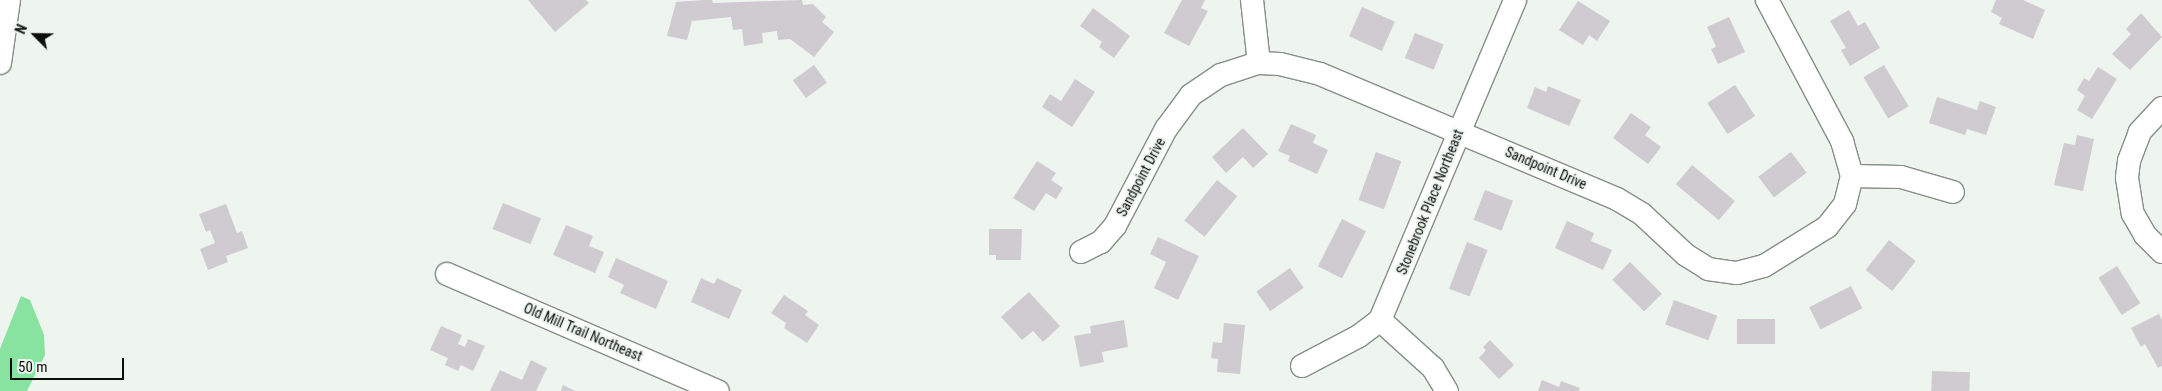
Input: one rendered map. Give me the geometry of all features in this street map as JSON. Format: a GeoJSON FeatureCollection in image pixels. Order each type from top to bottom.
{"type":"FeatureCollection","features":[{"type":"Feature","properties":{"kind":"street"},"geometry":{"type":"LineString","coordinates":[[0,63],[9,0]]}},
{"type":"Feature","properties":{"kind":"street"},"geometry":{"type":"LineString","coordinates":[[1252,0],[1259,63]]}},
{"type":"Feature","properties":{"kind":"street","name":"Stonebrook Place Northeast"},"geometry":{"type":"LineString","coordinates":[[1302,366],[1359,336],[1380,320],[1515,0]]}},
{"type":"Feature","properties":{"kind":"street","name":"Sandpoint Drive"},"geometry":{"type":"LineString","coordinates":[[1081,252],[1101,242],[1115,226],[1166,129],[1191,95],[1221,74],[1259,63],[1280,64],[1320,74],[1617,198],[1642,214],[1697,263],[1723,272],[1737,273],[1764,266],[1826,227],[1845,204],[1852,176],[1842,141],[1767,0]]}},
{"type":"Feature","properties":{"kind":"street"},"geometry":{"type":"LineString","coordinates":[[2162,108],[2140,132],[2128,161],[2127,178],[2132,214],[2145,235],[2162,252]]}},
{"type":"Feature","properties":{"kind":"street"},"geometry":{"type":"LineString","coordinates":[[1852,176],[1901,177],[1953,192]]}},
{"type":"Feature","properties":{"kind":"street","name":"Old Mill Trail Northeast"},"geometry":{"type":"LineString","coordinates":[[448,274],[718,391]]}},
{"type":"Feature","properties":{"kind":"street"},"geometry":{"type":"LineString","coordinates":[[1380,320],[1433,368],[1447,391]]}},
{"type":"Feature","properties":{"kind":"shaded area"},"geometry":{"type":"Polygon","coordinates":[[[21,296],[30,300],[44,335],[45,355],[27,391],[0,391],[0,349],[21,296]]]}},
{"type":"Feature","properties":{"kind":"building"},"geometry":{"type":"Polygon","coordinates":[[[528,0],[586,0],[589,3],[555,32],[528,0]]]}},
{"type":"Feature","properties":{"kind":"building"},"geometry":{"type":"Polygon","coordinates":[[[712,0],[713,3],[802,0],[803,5],[813,4],[826,17],[822,22],[834,32],[814,57],[790,39],[778,40],[777,31],[762,33],[763,43],[744,46],[742,29],[733,30],[731,17],[692,21],[687,40],[667,36],[676,2],[712,0]]]}},
{"type":"Feature","properties":{"kind":"building"},"geometry":{"type":"Polygon","coordinates":[[[1182,0],[1205,0],[1201,8],[1208,11],[1189,46],[1164,33],[1182,0]]]}},
{"type":"Feature","properties":{"kind":"building"},"geometry":{"type":"Polygon","coordinates":[[[1996,0],[2023,0],[2045,10],[2033,39],[1999,24],[2002,18],[1991,12],[1996,0]]]}},
{"type":"Feature","properties":{"kind":"building"},"geometry":{"type":"Polygon","coordinates":[[[1578,1],[1610,21],[1597,41],[1589,35],[1583,45],[1559,30],[1578,1]]]}},
{"type":"Feature","properties":{"kind":"building"},"geometry":{"type":"Polygon","coordinates":[[[1362,7],[1395,22],[1382,51],[1349,36],[1362,7]]]}},
{"type":"Feature","properties":{"kind":"building"},"geometry":{"type":"Polygon","coordinates":[[[1093,8],[1130,36],[1114,58],[1099,47],[1102,42],[1080,26],[1093,8]]]}},
{"type":"Feature","properties":{"kind":"building"},"geometry":{"type":"Polygon","coordinates":[[[1849,10],[1858,26],[1865,22],[1880,48],[1850,66],[1841,50],[1846,48],[1830,21],[1849,10]]]}},
{"type":"Feature","properties":{"kind":"building"},"geometry":{"type":"Polygon","coordinates":[[[2141,13],[2162,37],[2130,70],[2112,54],[2131,34],[2126,29],[2141,13]]]}},
{"type":"Feature","properties":{"kind":"building"},"geometry":{"type":"Polygon","coordinates":[[[1729,17],[1745,52],[1718,64],[1711,49],[1716,47],[1707,27],[1729,17]]]}},
{"type":"Feature","properties":{"kind":"building"},"geometry":{"type":"Polygon","coordinates":[[[1415,33],[1444,45],[1434,70],[1405,58],[1415,33]]]}},
{"type":"Feature","properties":{"kind":"building"},"geometry":{"type":"Polygon","coordinates":[[[814,65],[827,83],[806,98],[793,80],[814,65]]]}},
{"type":"Feature","properties":{"kind":"building"},"geometry":{"type":"Polygon","coordinates":[[[1884,65],[1909,106],[1888,119],[1863,77],[1884,65]]]}},
{"type":"Feature","properties":{"kind":"building"},"geometry":{"type":"Polygon","coordinates":[[[2098,67],[2117,79],[2092,119],[2077,110],[2085,96],[2077,90],[2084,78],[2089,81],[2098,67]]]}},
{"type":"Feature","properties":{"kind":"building"},"geometry":{"type":"Polygon","coordinates":[[[1075,79],[1095,92],[1072,127],[1042,107],[1050,94],[1061,101],[1075,79]]]}},
{"type":"Feature","properties":{"kind":"building"},"geometry":{"type":"Polygon","coordinates":[[[1735,85],[1755,116],[1727,134],[1707,103],[1735,85]]]}},
{"type":"Feature","properties":{"kind":"building"},"geometry":{"type":"Polygon","coordinates":[[[1548,86],[1581,100],[1569,126],[1527,108],[1535,87],[1546,92],[1548,86]]]}},
{"type":"Feature","properties":{"kind":"building"},"geometry":{"type":"Polygon","coordinates":[[[1937,97],[1977,110],[1980,101],[1996,107],[1986,135],[1967,129],[1965,135],[1929,123],[1937,97]]]}},
{"type":"Feature","properties":{"kind":"building"},"geometry":{"type":"Polygon","coordinates":[[[1631,113],[1651,127],[1645,135],[1661,147],[1648,164],[1613,138],[1631,113]]]}},
{"type":"Feature","properties":{"kind":"building"},"geometry":{"type":"Polygon","coordinates":[[[1291,124],[1316,135],[1313,143],[1328,150],[1317,174],[1288,161],[1290,156],[1278,151],[1291,124]]]}},
{"type":"Feature","properties":{"kind":"building"},"geometry":{"type":"Polygon","coordinates":[[[1243,128],[1268,154],[1253,168],[1243,157],[1226,173],[1212,157],[1243,128]]]}},
{"type":"Feature","properties":{"kind":"building"},"geometry":{"type":"Polygon","coordinates":[[[2077,135],[2094,139],[2083,191],[2054,185],[2064,143],[2075,145],[2077,135]]]}},
{"type":"Feature","properties":{"kind":"building"},"geometry":{"type":"Polygon","coordinates":[[[1376,152],[1401,161],[1384,209],[1359,200],[1376,152]]]}},
{"type":"Feature","properties":{"kind":"building"},"geometry":{"type":"Polygon","coordinates":[[[1791,152],[1807,173],[1774,197],[1758,177],[1791,152]]]}},
{"type":"Feature","properties":{"kind":"building"},"geometry":{"type":"Polygon","coordinates":[[[1037,161],[1056,173],[1051,180],[1063,188],[1056,199],[1046,193],[1034,211],[1013,198],[1037,161]]]}},
{"type":"Feature","properties":{"kind":"building"},"geometry":{"type":"Polygon","coordinates":[[[1692,165],[1735,201],[1719,220],[1676,184],[1692,165]]]}},
{"type":"Feature","properties":{"kind":"building"},"geometry":{"type":"Polygon","coordinates":[[[1217,180],[1237,196],[1204,237],[1184,220],[1217,180]]]}},
{"type":"Feature","properties":{"kind":"building"},"geometry":{"type":"Polygon","coordinates":[[[1485,190],[1513,201],[1502,231],[1474,220],[1485,190]]]}},
{"type":"Feature","properties":{"kind":"building"},"geometry":{"type":"Polygon","coordinates":[[[503,203],[541,218],[531,244],[493,229],[503,203]]]}},
{"type":"Feature","properties":{"kind":"building"},"geometry":{"type":"Polygon","coordinates":[[[226,204],[237,233],[242,231],[248,248],[226,256],[228,262],[208,270],[200,249],[215,243],[210,230],[206,232],[199,214],[226,204]]]}},
{"type":"Feature","properties":{"kind":"building"},"geometry":{"type":"Polygon","coordinates":[[[1342,219],[1366,231],[1342,278],[1318,266],[1342,219]]]}},
{"type":"Feature","properties":{"kind":"building"},"geometry":{"type":"Polygon","coordinates":[[[1567,221],[1594,233],[1591,241],[1612,250],[1603,270],[1555,248],[1567,221]]]}},
{"type":"Feature","properties":{"kind":"building"},"geometry":{"type":"Polygon","coordinates":[[[566,225],[593,236],[589,246],[604,252],[595,273],[553,255],[566,225]]]}},
{"type":"Feature","properties":{"kind":"building"},"geometry":{"type":"Polygon","coordinates":[[[989,229],[1022,229],[1021,260],[996,260],[996,255],[989,255],[989,229]]]}},
{"type":"Feature","properties":{"kind":"building"},"geometry":{"type":"Polygon","coordinates":[[[1158,237],[1199,256],[1178,300],[1154,288],[1166,262],[1150,254],[1158,237]]]}},
{"type":"Feature","properties":{"kind":"building"},"geometry":{"type":"Polygon","coordinates":[[[1889,240],[1916,261],[1892,291],[1866,270],[1889,240]]]}},
{"type":"Feature","properties":{"kind":"building"},"geometry":{"type":"Polygon","coordinates":[[[1467,242],[1488,250],[1470,297],[1449,289],[1467,242]]]}},
{"type":"Feature","properties":{"kind":"building"},"geometry":{"type":"Polygon","coordinates":[[[616,258],[668,281],[656,309],[620,293],[624,285],[608,277],[616,258]]]}},
{"type":"Feature","properties":{"kind":"building"},"geometry":{"type":"Polygon","coordinates":[[[1630,262],[1662,294],[1644,311],[1612,280],[1630,262]]]}},
{"type":"Feature","properties":{"kind":"building"},"geometry":{"type":"Polygon","coordinates":[[[2117,266],[2140,303],[2122,315],[2098,278],[2117,266]]]}},
{"type":"Feature","properties":{"kind":"building"},"geometry":{"type":"Polygon","coordinates":[[[1290,268],[1304,288],[1270,311],[1256,292],[1290,268]]]}},
{"type":"Feature","properties":{"kind":"building"},"geometry":{"type":"Polygon","coordinates":[[[701,278],[714,284],[717,278],[742,290],[729,319],[691,302],[701,278]]]}},
{"type":"Feature","properties":{"kind":"building"},"geometry":{"type":"Polygon","coordinates":[[[1851,286],[1862,308],[1820,330],[1809,307],[1851,286]]]}},
{"type":"Feature","properties":{"kind":"building"},"geometry":{"type":"Polygon","coordinates":[[[1029,292],[1060,326],[1043,342],[1033,331],[1022,340],[1001,317],[1029,292]]]}},
{"type":"Feature","properties":{"kind":"building"},"geometry":{"type":"Polygon","coordinates":[[[784,295],[808,311],[805,315],[819,325],[807,343],[784,328],[786,323],[771,313],[784,295]]]}},
{"type":"Feature","properties":{"kind":"building"},"geometry":{"type":"Polygon","coordinates":[[[1674,300],[1717,316],[1708,340],[1665,324],[1674,300]]]}},
{"type":"Feature","properties":{"kind":"building"},"geometry":{"type":"Polygon","coordinates":[[[2159,314],[2162,320],[2162,366],[2158,368],[2145,344],[2141,347],[2131,328],[2159,314]]]}},
{"type":"Feature","properties":{"kind":"building"},"geometry":{"type":"Polygon","coordinates":[[[1737,319],[1775,319],[1775,344],[1737,344],[1737,319]]]}},
{"type":"Feature","properties":{"kind":"building"},"geometry":{"type":"Polygon","coordinates":[[[1124,320],[1128,347],[1102,352],[1104,362],[1080,367],[1074,336],[1091,333],[1090,326],[1124,320]]]}},
{"type":"Feature","properties":{"kind":"building"},"geometry":{"type":"Polygon","coordinates":[[[1224,323],[1245,325],[1240,374],[1217,372],[1218,359],[1211,358],[1213,342],[1222,343],[1224,323]]]}},
{"type":"Feature","properties":{"kind":"building"},"geometry":{"type":"Polygon","coordinates":[[[441,326],[462,335],[458,344],[465,347],[468,339],[485,346],[473,371],[461,365],[458,371],[445,365],[448,358],[430,350],[441,326]]]}},
{"type":"Feature","properties":{"kind":"building"},"geometry":{"type":"Polygon","coordinates":[[[1490,340],[1514,365],[1499,379],[1479,358],[1486,350],[1483,347],[1490,340]]]}},
{"type":"Feature","properties":{"kind":"building"},"geometry":{"type":"Polygon","coordinates":[[[531,360],[547,368],[536,391],[490,391],[500,370],[522,380],[531,360]]]}},
{"type":"Feature","properties":{"kind":"building"},"geometry":{"type":"Polygon","coordinates":[[[1932,371],[1970,372],[1969,391],[1931,391],[1932,371]]]}},
{"type":"Feature","properties":{"kind":"building"},"geometry":{"type":"Polygon","coordinates":[[[1542,380],[1559,387],[1561,381],[1580,388],[1579,391],[1538,391],[1542,380]]]}},
{"type":"Feature","properties":{"kind":"building"},"geometry":{"type":"Polygon","coordinates":[[[563,385],[575,391],[561,391],[563,385]]]}}]}
